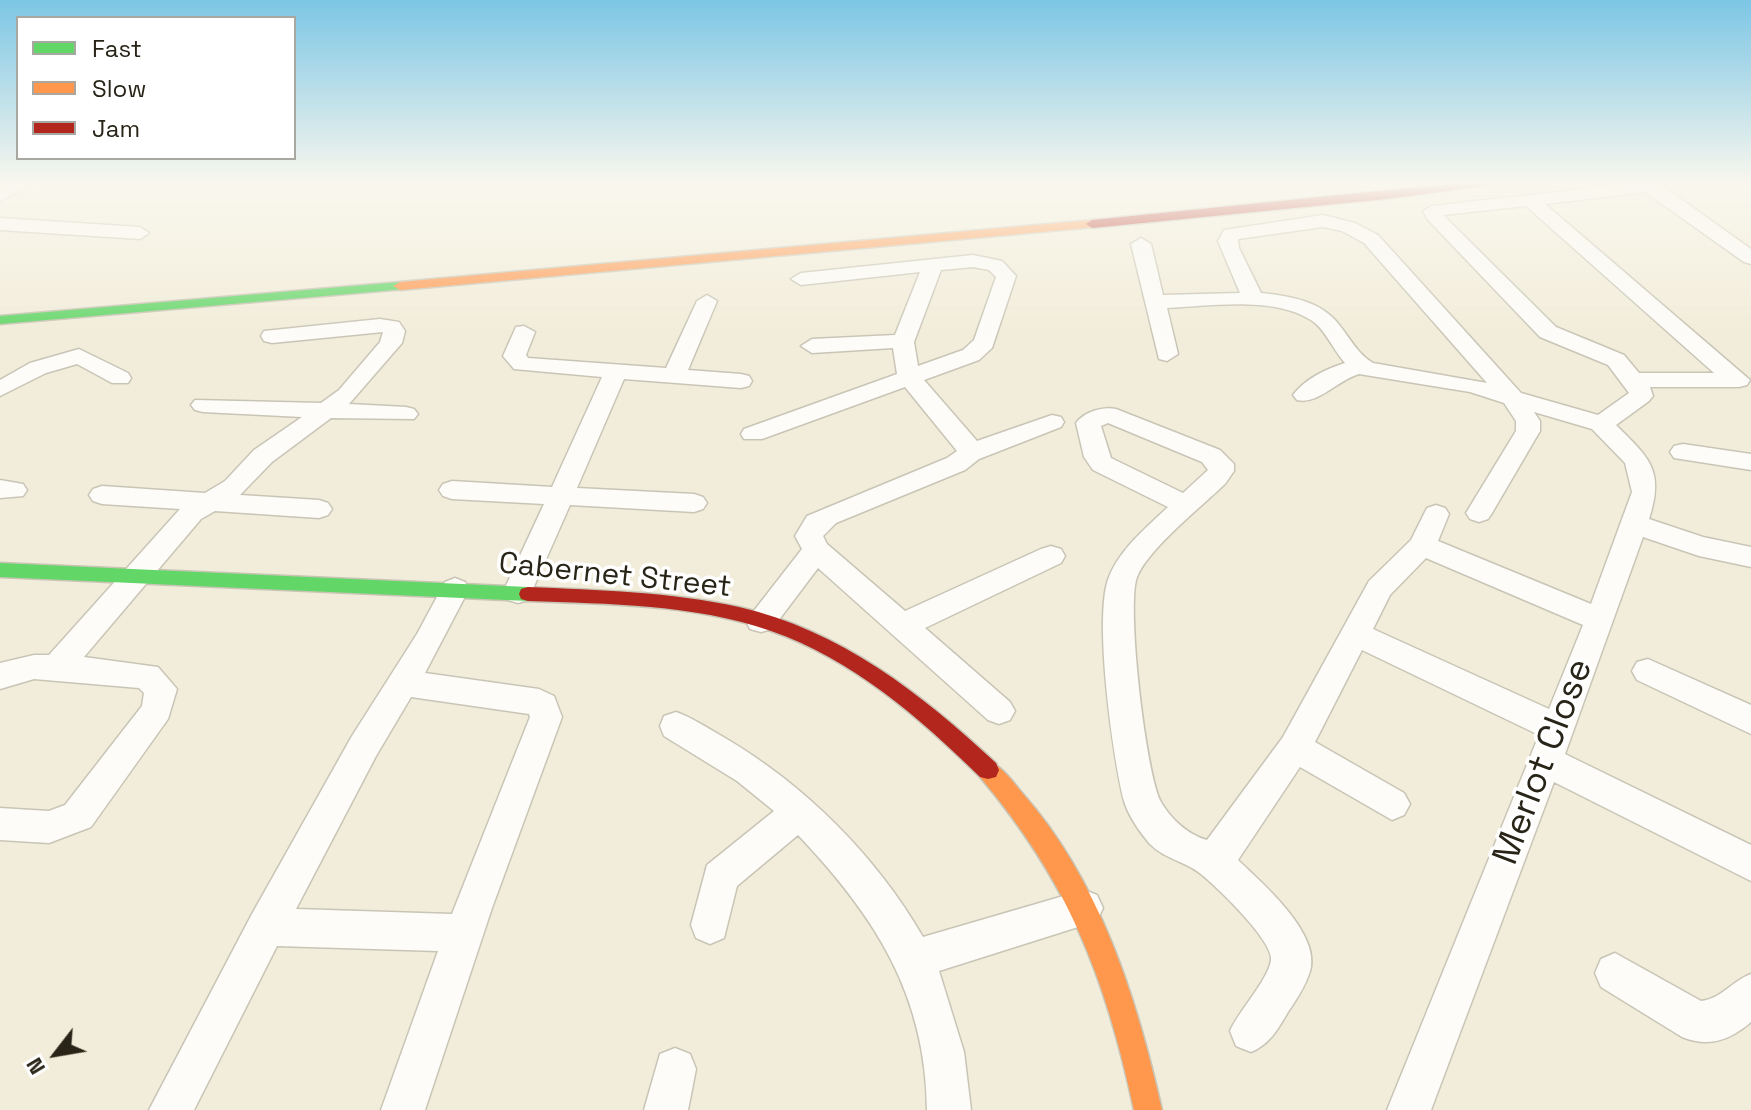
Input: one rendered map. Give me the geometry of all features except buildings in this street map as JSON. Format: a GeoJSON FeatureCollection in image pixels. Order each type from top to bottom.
{"type":"FeatureCollection","features":[{"type":"Feature","properties":{"kind":"street"},"geometry":{"type":"LineString","coordinates":[[0,320],[976,235]]}},
{"type":"Feature","properties":{"kind":"street"},"geometry":{"type":"LineString","coordinates":[[1231,235],[1227,241],[1229,248],[1254,300]]}},
{"type":"Feature","properties":{"kind":"street"},"geometry":{"type":"LineString","coordinates":[[1363,235],[1371,239],[1513,398],[1528,421],[1528,431],[1479,513]]}},
{"type":"Feature","properties":{"kind":"street"},"geometry":{"type":"LineString","coordinates":[[1305,395],[1334,374],[1359,366],[1396,376],[1453,382],[1601,424],[1641,396],[1641,390],[1616,360],[1548,332],[1453,235]]}},
{"type":"Feature","properties":{"kind":"street"},"geometry":{"type":"LineString","coordinates":[[1571,235],[1742,381]]}},
{"type":"Feature","properties":{"kind":"street"},"geometry":{"type":"LineString","coordinates":[[1719,235],[1751,258]]}},
{"type":"Feature","properties":{"kind":"street"},"geometry":{"type":"LineString","coordinates":[[1141,244],[1167,354]]}},
{"type":"Feature","properties":{"kind":"street"},"geometry":{"type":"LineString","coordinates":[[753,434],[971,355],[984,343],[1006,276],[995,265],[984,262],[801,279]]}},
{"type":"Feature","properties":{"kind":"street"},"geometry":{"type":"LineString","coordinates":[[933,265],[903,342],[909,377],[965,441],[970,453]]}},
{"type":"Feature","properties":{"kind":"street"},"geometry":{"type":"LineString","coordinates":[[1155,302],[1254,300],[1299,305],[1329,324],[1359,366]]}},
{"type":"Feature","properties":{"kind":"street"},"geometry":{"type":"LineString","coordinates":[[674,376],[707,301]]}},
{"type":"Feature","properties":{"kind":"street"},"geometry":{"type":"LineString","coordinates":[[57,667],[192,513],[234,487],[263,456],[347,395],[391,343],[394,331],[391,327],[380,325],[272,336]]}},
{"type":"Feature","properties":{"kind":"street"},"geometry":{"type":"LineString","coordinates":[[524,332],[514,356],[522,364],[741,381]]}},
{"type":"Feature","properties":{"kind":"street"},"geometry":{"type":"LineString","coordinates":[[812,346],[879,340],[903,342]]}},
{"type":"Feature","properties":{"kind":"street"},"geometry":{"type":"LineString","coordinates":[[0,389],[38,368],[79,356],[120,378]]}},
{"type":"Feature","properties":{"kind":"street"},"geometry":{"type":"LineString","coordinates":[[518,592],[616,372]]}},
{"type":"Feature","properties":{"kind":"street"},"geometry":{"type":"LineString","coordinates":[[1634,380],[1742,381]]}},
{"type":"Feature","properties":{"kind":"street"},"geometry":{"type":"LineString","coordinates":[[203,405],[406,414]]}},
{"type":"Feature","properties":{"kind":"street"},"geometry":{"type":"LineString","coordinates":[[1187,506],[1102,464],[1097,457],[1088,423],[1108,414],[1211,456],[1221,464],[1216,478],[1122,577],[1115,610],[1142,802],[1154,825],[1189,853],[1210,858],[1279,930],[1289,946],[1291,967],[1251,1031]]}},
{"type":"Feature","properties":{"kind":"street"},"geometry":{"type":"LineString","coordinates":[[999,711],[816,550],[809,536],[817,523],[826,517],[956,464],[970,453],[1052,422]]}},
{"type":"Feature","properties":{"kind":"street","name":"Merlot Close"},"geometry":{"type":"LineString","coordinates":[[1409,1110],[1600,620],[1645,492],[1637,460],[1601,424]]}},
{"type":"Feature","properties":{"kind":"street"},"geometry":{"type":"LineString","coordinates":[[1683,452],[1751,462]]}},
{"type":"Feature","properties":{"kind":"street"},"geometry":{"type":"LineString","coordinates":[[452,490],[694,503]]}},
{"type":"Feature","properties":{"kind":"street"},"geometry":{"type":"LineString","coordinates":[[102,495],[319,509]]}},
{"type":"Feature","properties":{"kind":"street"},"geometry":{"type":"LineString","coordinates":[[1210,858],[1224,850],[1295,747],[1379,588],[1422,545],[1436,514]]}},
{"type":"Feature","properties":{"kind":"street"},"geometry":{"type":"LineString","coordinates":[[1633,523],[1699,546],[1751,557]]}},
{"type":"Feature","properties":{"kind":"street"},"geometry":{"type":"LineString","coordinates":[[1422,545],[1600,620]]}},
{"type":"Feature","properties":{"kind":"street"},"geometry":{"type":"LineString","coordinates":[[761,621],[816,550]]}},
{"type":"Feature","properties":{"kind":"street"},"geometry":{"type":"LineString","coordinates":[[903,625],[1051,556]]}},
{"type":"Feature","properties":{"kind":"street","name":"Cabernet Street"},"geometry":{"type":"LineString","coordinates":[[0,570],[518,592],[677,604],[761,621],[853,660],[906,698],[951,736],[998,784],[1055,858],[1084,908],[1110,967],[1140,1065],[1148,1110]]}},
{"type":"Feature","properties":{"kind":"street"},"geometry":{"type":"LineString","coordinates":[[171,1110],[364,746],[404,683],[455,589]]}},
{"type":"Feature","properties":{"kind":"street"},"geometry":{"type":"LineString","coordinates":[[1355,634],[1550,744],[1751,864]]}},
{"type":"Feature","properties":{"kind":"street"},"geometry":{"type":"LineString","coordinates":[[0,676],[34,667],[147,676],[161,689],[162,698],[157,710],[78,816],[49,827],[0,824]]}},
{"type":"Feature","properties":{"kind":"street"},"geometry":{"type":"LineString","coordinates":[[1648,671],[1751,720]]}},
{"type":"Feature","properties":{"kind":"street"},"geometry":{"type":"LineString","coordinates":[[403,1110],[546,717],[545,709],[539,702],[404,683]]}},
{"type":"Feature","properties":{"kind":"street"},"geometry":{"type":"LineString","coordinates":[[676,726],[762,780],[798,813],[868,889],[905,941],[932,1008],[944,1057],[949,1110]]}},
{"type":"Feature","properties":{"kind":"street"},"geometry":{"type":"LineString","coordinates":[[1295,747],[1392,804]]}},
{"type":"Feature","properties":{"kind":"street"},"geometry":{"type":"LineString","coordinates":[[710,925],[720,877],[798,813]]}},
{"type":"Feature","properties":{"kind":"street"},"geometry":{"type":"LineString","coordinates":[[914,959],[1084,908]]}},
{"type":"Feature","properties":{"kind":"street"},"geometry":{"type":"LineString","coordinates":[[266,927],[465,933]]}},
{"type":"Feature","properties":{"kind":"street"},"geometry":{"type":"LineString","coordinates":[[1615,973],[1697,1022],[1722,1020],[1751,994]]}},
{"type":"Feature","properties":{"kind":"street"},"geometry":{"type":"LineString","coordinates":[[666,1110],[675,1069]]}},
{"type":"Feature","properties":{"kind":"traffic: fast"},"geometry":{"type":"LineString","coordinates":[[0,320],[400,286]]}},
{"type":"Feature","properties":{"kind":"traffic: fast"},"geometry":{"type":"LineString","coordinates":[[0,570],[528,594]]}},
{"type":"Feature","properties":{"kind":"traffic: slow"},"geometry":{"type":"LineString","coordinates":[[400,286],[971,235]]}},
{"type":"Feature","properties":{"kind":"traffic: slow"},"geometry":{"type":"LineString","coordinates":[[988,770],[1047,845],[1092,928],[1125,1017],[1148,1110]]}},
{"type":"Feature","properties":{"kind":"traffic: jam"},"geometry":{"type":"LineString","coordinates":[[528,594],[689,605],[777,625],[844,656],[875,676],[934,720],[988,770]]}}]}
